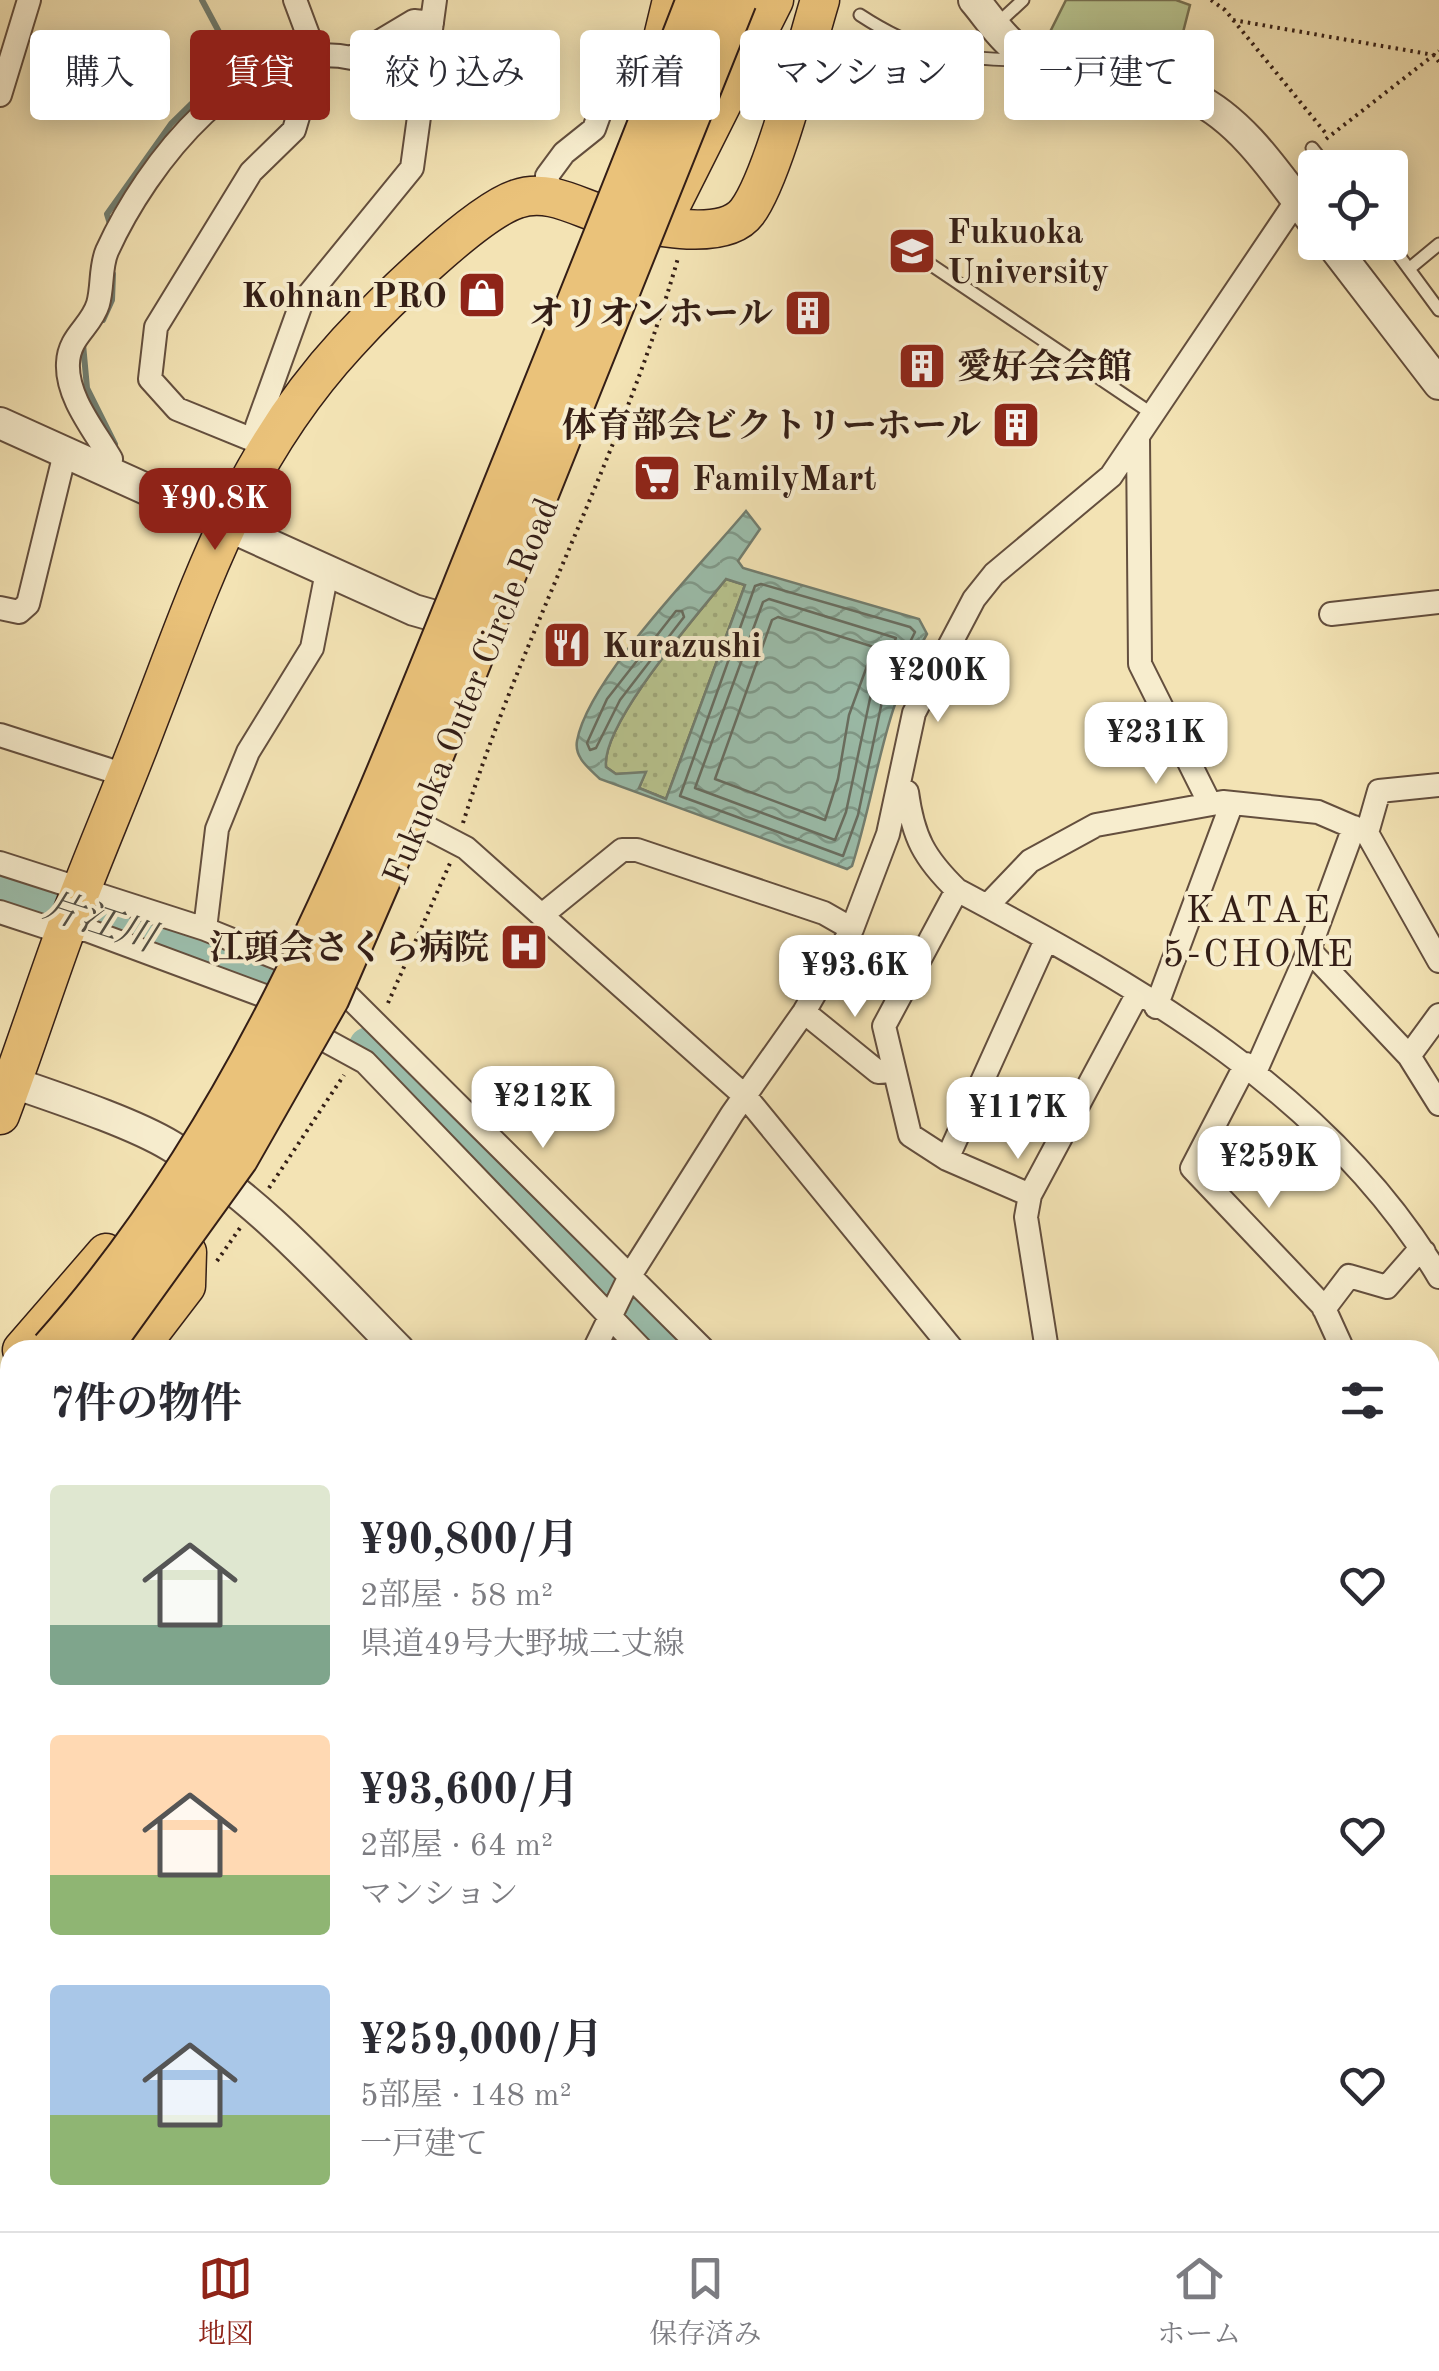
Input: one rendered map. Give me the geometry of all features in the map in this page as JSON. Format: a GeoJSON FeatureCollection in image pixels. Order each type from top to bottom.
{"type":"FeatureCollection","features":[{"type":"Feature","properties":{"kind":"highway"},"geometry":{"type":"LineString","coordinates":[[61,1340],[206,1142],[297,978],[395,758],[698,0]]}},
{"type":"Feature","properties":{"kind":"highway"},"geometry":{"type":"LineString","coordinates":[[105,1340],[237,1157],[328,997],[419,787],[735,0]]}},
{"type":"Feature","properties":{"kind":"main road","name":"Fukuoka Outer Circle Road"},"geometry":{"type":"LineString","coordinates":[[62,1340],[157,1221],[307,970],[381,803],[614,218],[672,0]]}},
{"type":"Feature","properties":{"kind":"main road","name":"Fukuoka Outer Circle Road"},"geometry":{"type":"LineString","coordinates":[[118,1340],[198,1262],[244,1197],[420,824],[493,634],[774,0]]}},
{"type":"Feature","properties":{"kind":"main road"},"geometry":{"type":"LineString","coordinates":[[4,1092],[224,524],[268,446],[347,344],[481,221],[518,198],[552,196],[614,218],[712,231],[746,214],[766,168],[820,0]]}},
{"type":"Feature","properties":{"kind":"main road"},"geometry":{"type":"LineString","coordinates":[[31,1340],[121,1236],[157,1221]]}},
{"type":"Feature","properties":{"kind":"main road"},"geometry":{"type":"LineString","coordinates":[[145,1340],[186,1286],[198,1262]]}},
{"type":"Feature","properties":{"kind":"street"},"geometry":{"type":"LineString","coordinates":[[0,95],[30,0]]}},
{"type":"Feature","properties":{"kind":"street"},"geometry":{"type":"LineString","coordinates":[[295,0],[306,30]]}},
{"type":"Feature","properties":{"kind":"street"},"geometry":{"type":"LineString","coordinates":[[974,0],[1004,35]]}},
{"type":"Feature","properties":{"kind":"street"},"geometry":{"type":"LineString","coordinates":[[330,57],[352,58],[434,11]]}},
{"type":"Feature","properties":{"kind":"street"},"geometry":{"type":"LineString","coordinates":[[268,446],[257,426],[302,304],[412,168],[434,11]]}},
{"type":"Feature","properties":{"kind":"street"},"geometry":{"type":"LineString","coordinates":[[1214,110],[1228,119],[1298,202]]}},
{"type":"Feature","properties":{"kind":"street"},"geometry":{"type":"LineString","coordinates":[[106,470],[111,459],[76,398],[67,367],[74,336],[98,303],[106,254],[170,146],[199,120]]}},
{"type":"Feature","properties":{"kind":"street"},"geometry":{"type":"LineString","coordinates":[[268,446],[178,409],[150,379],[156,327],[251,172],[294,130],[297,120]]}},
{"type":"Feature","properties":{"kind":"street"},"geometry":{"type":"LineString","coordinates":[[552,196],[547,176],[564,153],[594,129],[597,120]]}},
{"type":"Feature","properties":{"kind":"street"},"geometry":{"type":"LineString","coordinates":[[598,1340],[631,1274],[804,1012],[852,929],[870,887],[899,790],[914,712],[974,599],[994,574],[1111,476],[1298,223]]}},
{"type":"Feature","properties":{"kind":"street"},"geometry":{"type":"LineString","coordinates":[[1344,260],[1439,384]]}},
{"type":"Feature","properties":{"kind":"street"},"geometry":{"type":"LineString","coordinates":[[0,423],[414,610],[493,634]]}},
{"type":"Feature","properties":{"kind":"street"},"geometry":{"type":"LineString","coordinates":[[1138,439],[1140,664],[1221,804]]}},
{"type":"Feature","properties":{"kind":"street"},"geometry":{"type":"LineString","coordinates":[[0,608],[19,612],[28,604],[66,453]]}},
{"type":"Feature","properties":{"kind":"street"},"geometry":{"type":"LineString","coordinates":[[206,929],[218,829],[248,752],[312,648],[326,572]]}},
{"type":"Feature","properties":{"kind":"street"},"geometry":{"type":"LineString","coordinates":[[1331,614],[1439,602]]}},
{"type":"Feature","properties":{"kind":"street"},"geometry":{"type":"LineString","coordinates":[[0,735],[128,776]]}},
{"type":"Feature","properties":{"kind":"street"},"geometry":{"type":"LineString","coordinates":[[1338,1340],[1324,1309],[1192,1168],[1251,1067],[1379,790],[1439,784]]}},
{"type":"Feature","properties":{"kind":"street"},"geometry":{"type":"LineString","coordinates":[[899,790],[906,792],[912,832],[937,870],[958,890],[1251,1067],[1351,1156],[1439,1277]]}},
{"type":"Feature","properties":{"kind":"street"},"geometry":{"type":"LineString","coordinates":[[1044,1340],[1026,1217],[1030,1195],[1146,1001],[1221,804]]}},
{"type":"Feature","properties":{"kind":"street"},"geometry":{"type":"LineString","coordinates":[[987,906],[1030,860],[1096,824],[1221,804],[1318,812],[1360,830],[1439,961]]}},
{"type":"Feature","properties":{"kind":"street"},"geometry":{"type":"LineString","coordinates":[[420,824],[457,843],[746,1097],[944,1340]]}},
{"type":"Feature","properties":{"kind":"street"},"geometry":{"type":"LineString","coordinates":[[542,915],[622,850],[637,850],[824,913],[852,929]]}},
{"type":"Feature","properties":{"kind":"street"},"geometry":{"type":"LineString","coordinates":[[0,863],[74,911],[84,929],[289,1005],[321,1038],[355,1056],[633,1340]]}},
{"type":"Feature","properties":{"kind":"street"},"geometry":{"type":"LineString","coordinates":[[958,890],[884,1026],[892,1072],[910,1135],[947,1159],[1030,1195]]}},
{"type":"Feature","properties":{"kind":"street"},"geometry":{"type":"LineString","coordinates":[[0,912],[74,911],[206,929],[307,970]]}},
{"type":"Feature","properties":{"kind":"street"},"geometry":{"type":"LineString","coordinates":[[947,1159],[1046,940]]}},
{"type":"Feature","properties":{"kind":"street"},"geometry":{"type":"LineString","coordinates":[[1308,950],[1409,1056],[1439,1104]]}},
{"type":"Feature","properties":{"kind":"street"},"geometry":{"type":"LineString","coordinates":[[343,992],[694,1340]]}},
{"type":"Feature","properties":{"kind":"street"},"geometry":{"type":"LineString","coordinates":[[804,1012],[878,1072],[892,1072]]}},
{"type":"Feature","properties":{"kind":"street"},"geometry":{"type":"LineString","coordinates":[[1409,1056],[1439,1015]]}},
{"type":"Feature","properties":{"kind":"street"},"geometry":{"type":"LineString","coordinates":[[4,1092],[167,1143],[195,1161],[244,1197],[389,1340]]}},
{"type":"Feature","properties":{"kind":"street"},"geometry":{"type":"LineString","coordinates":[[1324,1309],[1349,1276],[1387,1288],[1414,1256],[1424,1252]]}},
{"type":"Feature","properties":{"kind":"lane"},"geometry":{"type":"LineString","coordinates":[[996,25],[1023,0]]}},
{"type":"Feature","properties":{"kind":"lane"},"geometry":{"type":"LineString","coordinates":[[860,15],[898,40],[958,59],[1004,60]]}},
{"type":"Feature","properties":{"kind":"lane"},"geometry":{"type":"LineString","coordinates":[[1410,268],[1439,244]]}},
{"type":"Feature","properties":{"kind":"lane"},"geometry":{"type":"LineString","coordinates":[[918,256],[1154,415]]}},
{"type":"Feature","properties":{"kind":"lane"},"geometry":{"type":"LineString","coordinates":[[1404,260],[1439,310]]}},
{"type":"Feature","properties":{"kind":"path"},"geometry":{"type":"LineString","coordinates":[[1211,0],[1234,20],[1328,136]]}},
{"type":"Feature","properties":{"kind":"path"},"geometry":{"type":"LineString","coordinates":[[1220,0],[1225,10]]}},
{"type":"Feature","properties":{"kind":"path"},"geometry":{"type":"LineString","coordinates":[[1234,20],[1436,53]]}},
{"type":"Feature","properties":{"kind":"path"},"geometry":{"type":"LineString","coordinates":[[1436,53],[1439,62]]}},
{"type":"Feature","properties":{"kind":"path"},"geometry":{"type":"LineString","coordinates":[[1312,148],[1436,53]]}},
{"type":"Feature","properties":{"kind":"path"},"geometry":{"type":"LineString","coordinates":[[376,1024],[457,843],[492,731],[609,448],[673,227]]}},
{"type":"Feature","properties":{"kind":"path"},"geometry":{"type":"LineString","coordinates":[[198,1262],[355,1056]]}},
{"type":"Feature","properties":{"kind":"green space"},"geometry":{"type":"Polygon","coordinates":[[[1066,0],[1176,0],[1190,5],[1184,30],[1051,30],[1066,0]]]}},
{"type":"Feature","properties":{"kind":"green space"},"geometry":{"type":"Polygon","coordinates":[[[726,579],[745,585],[666,799],[639,788],[645,773],[616,774],[606,767],[609,748],[619,724],[653,670],[726,579]]]}},
{"type":"Feature","properties":{"kind":"water"},"geometry":{"type":"Polygon","coordinates":[[[746,511],[760,529],[738,561],[743,568],[919,619],[927,634],[890,719],[861,836],[852,866],[847,869],[600,779],[578,753],[577,741],[586,715],[624,654],[746,511]],[[726,579],[653,670],[619,725],[606,767],[616,774],[646,772],[639,788],[666,799],[745,585],[726,579]]]}},
{"type":"Feature","properties":{"kind":"waterway"},"geometry":{"type":"LineString","coordinates":[[111,227],[107,214],[171,124],[228,68],[226,45],[202,0]]}},
{"type":"Feature","properties":{"kind":"waterway"},"geometry":{"type":"LineString","coordinates":[[103,320],[112,300],[113,274]]}},
{"type":"Feature","properties":{"kind":"waterway"},"geometry":{"type":"LineString","coordinates":[[83,344],[87,388],[115,444]]}},
{"type":"Feature","properties":{"kind":"waterway","name":"片江川"},"geometry":{"type":"LineString","coordinates":[[0,889],[258,972]]}},
{"type":"Feature","properties":{"kind":"waterway","name":"片江川"},"geometry":{"type":"LineString","coordinates":[[368,1046],[658,1340]]}},
{"type":"Feature","properties":{"kind":"place","name":"Fukuoka University"},"geometry":{"type":"Point","coordinates":[912,251]}},
{"type":"Feature","properties":{"kind":"place","name":"Kohnan PRO"},"geometry":{"type":"Point","coordinates":[482,295]}},
{"type":"Feature","properties":{"kind":"place","name":"オリオンホール"},"geometry":{"type":"Point","coordinates":[808,313]}},
{"type":"Feature","properties":{"kind":"place","name":"愛好会会館"},"geometry":{"type":"Point","coordinates":[922,366]}},
{"type":"Feature","properties":{"kind":"place","name":"体育部会ビクトリーホール"},"geometry":{"type":"Point","coordinates":[1016,425]}},
{"type":"Feature","properties":{"kind":"place","name":"FamilyMart"},"geometry":{"type":"Point","coordinates":[657,478]}},
{"type":"Feature","properties":{"kind":"place","name":"Kurazushi"},"geometry":{"type":"Point","coordinates":[567,645]}},
{"type":"Feature","properties":{"kind":"place","name":"江頭会さくら病院"},"geometry":{"type":"Point","coordinates":[524,947]}},
{"type":"Feature","properties":{"kind":"district","name":"KATAE 5-CHOME"},"geometry":{"type":"Point","coordinates":[1259,931]}}]}
